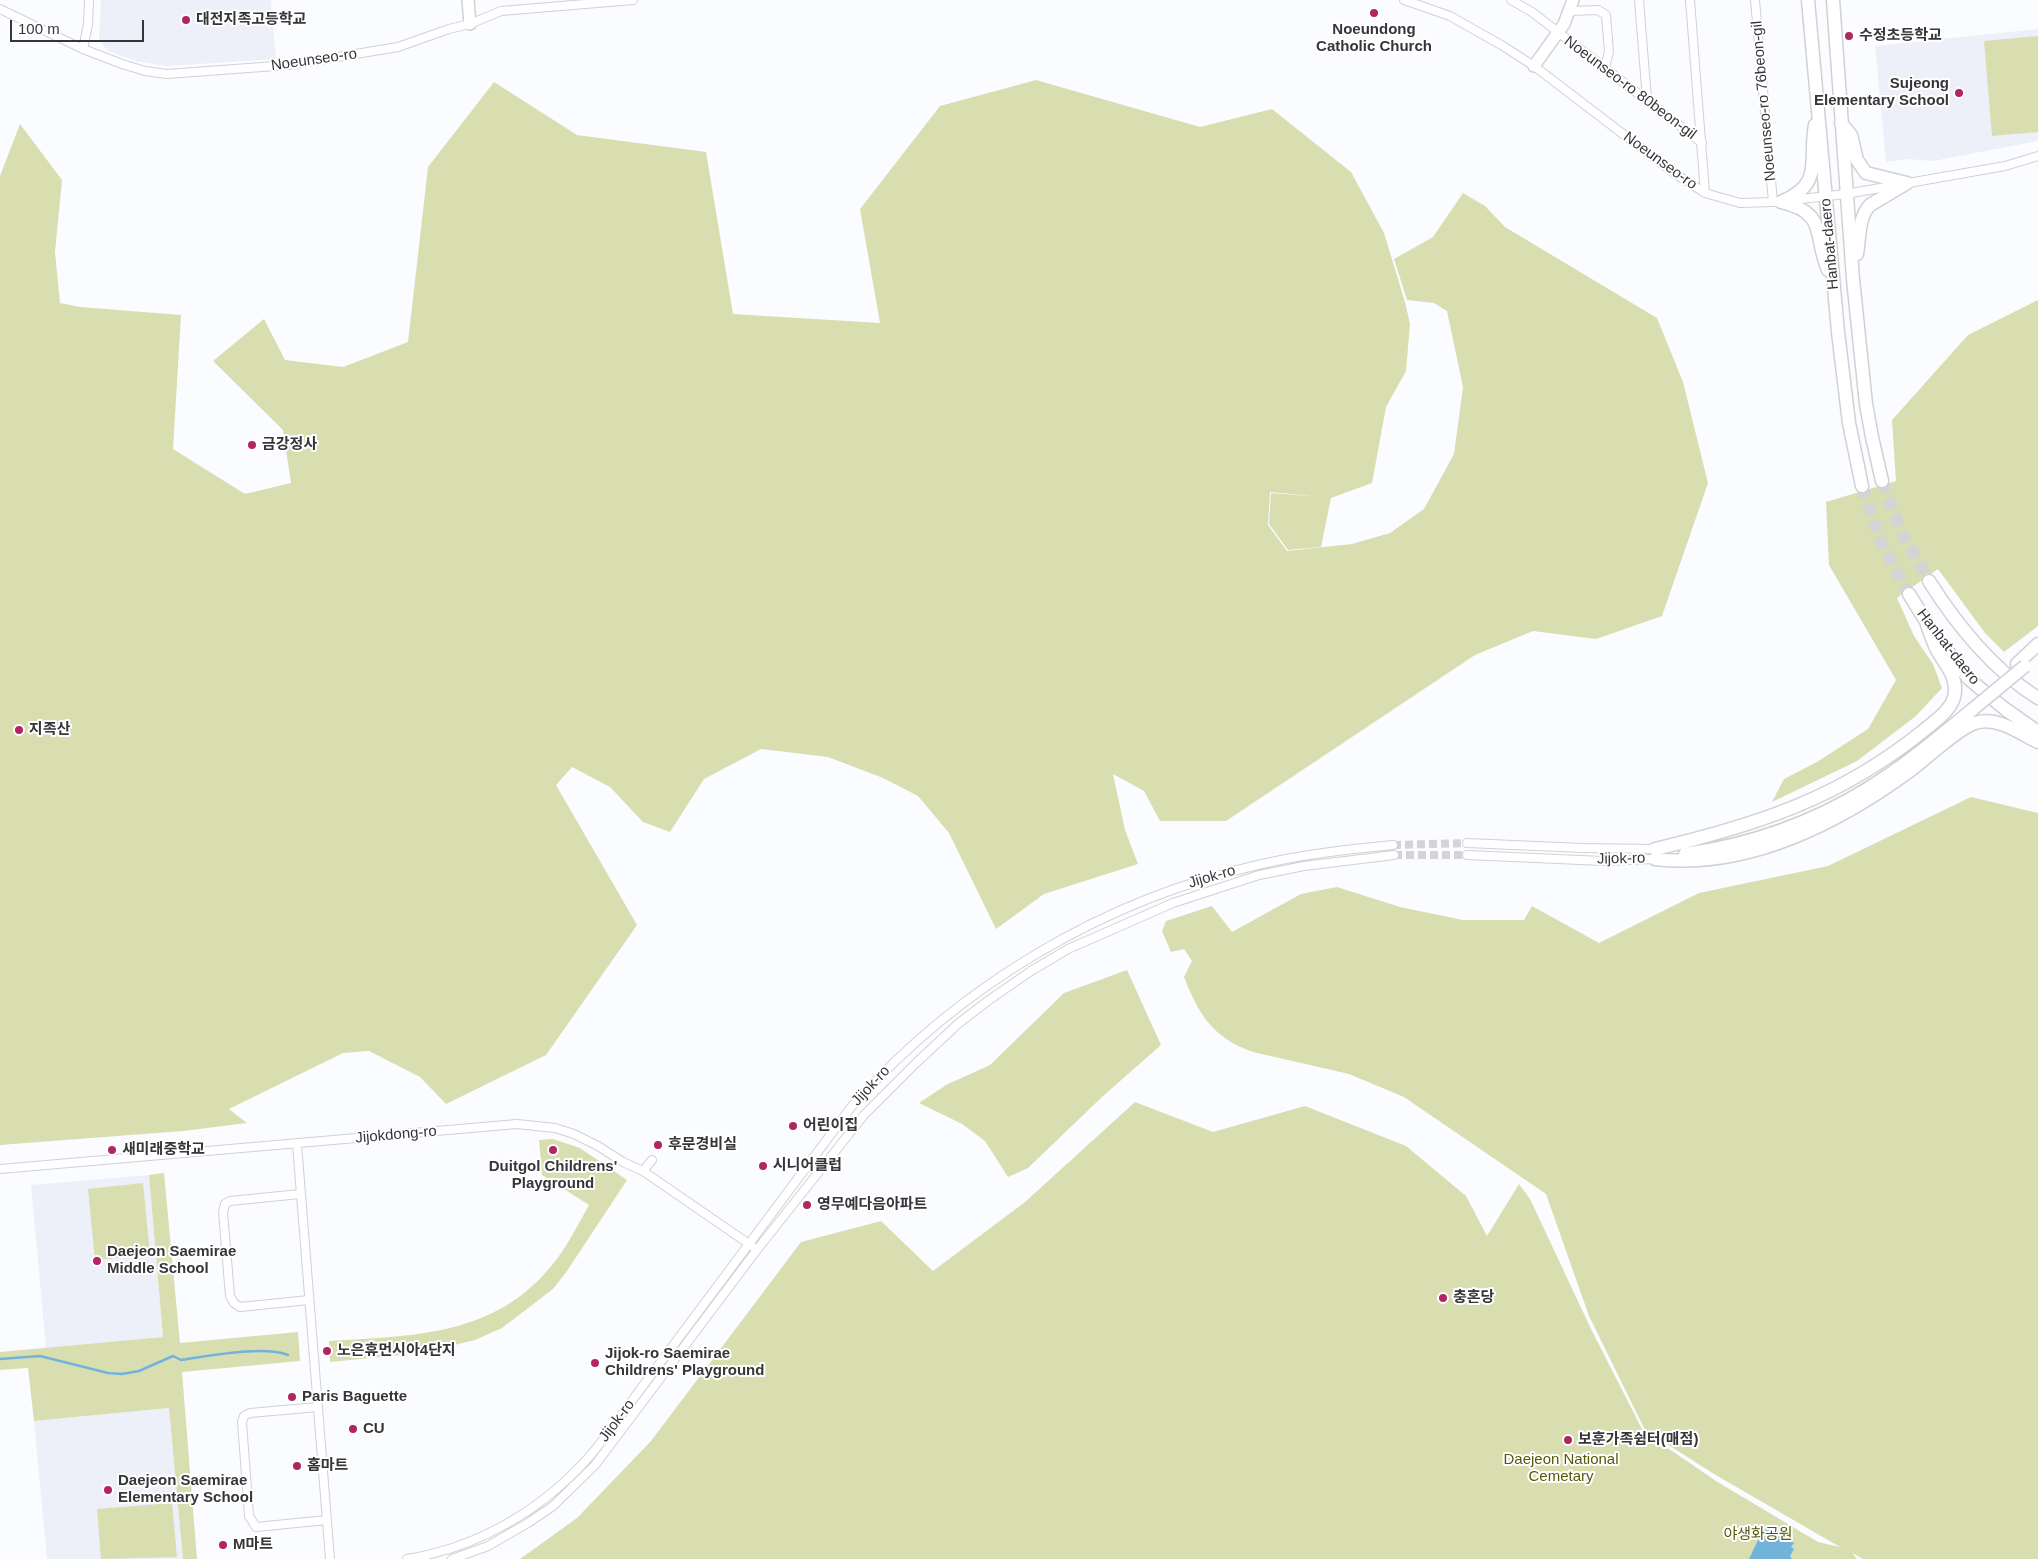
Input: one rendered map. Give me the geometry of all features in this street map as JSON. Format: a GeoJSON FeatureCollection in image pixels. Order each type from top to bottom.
{"type":"FeatureCollection","features":[{"type":"Feature","properties":{"kind":"main road","name":"Hanbat-daero"},"geometry":{"type":"LineString","coordinates":[[1808,0],[1832,279],[1849,423],[1862,486]]}},
{"type":"Feature","properties":{"kind":"main road","name":"Hanbat-daero"},"geometry":{"type":"LineString","coordinates":[[1832,0],[1853,279],[1866,404],[1882,481]]}},
{"type":"Feature","properties":{"kind":"main road"},"geometry":{"type":"LineString","coordinates":[[1777,202],[1795,196],[1802,190],[1812,173],[1812,141],[1818,112]]}},
{"type":"Feature","properties":{"kind":"main road"},"geometry":{"type":"LineString","coordinates":[[1841,123],[1851,135],[1857,160],[1866,172],[1907,183]]}},
{"type":"Feature","properties":{"kind":"main road"},"geometry":{"type":"LineString","coordinates":[[1853,279],[1862,218],[1866,210],[1870,205],[1907,183]]}},
{"type":"Feature","properties":{"kind":"main road"},"geometry":{"type":"LineString","coordinates":[[1777,202],[1796,205],[1806,211],[1815,222],[1819,232],[1821,253],[1832,279]]}},
{"type":"Feature","properties":{"kind":"main road","name":"Hanbat-daero"},"geometry":{"type":"LineString","coordinates":[[1929,581],[1950,613],[1988,656],[2025,690],[2038,698]]}},
{"type":"Feature","properties":{"kind":"main road","name":"Hanbat-daero"},"geometry":{"type":"LineString","coordinates":[[1909,594],[1927,625],[1969,679],[2005,709],[2038,732]]}},
{"type":"Feature","properties":{"kind":"main road"},"geometry":{"type":"LineString","coordinates":[[1655,854],[1740,827],[1811,801],[1861,775],[1908,743],[1939,718],[1952,703],[1955,690],[1947,664],[1938,650],[1927,625]]}},
{"type":"Feature","properties":{"kind":"main road"},"geometry":{"type":"LineString","coordinates":[[2021,665],[2038,644]]}},
{"type":"Feature","properties":{"kind":"main road"},"geometry":{"type":"LineString","coordinates":[[1655,854],[1750,834],[1802,814],[1865,782],[1970,706],[2021,665],[2038,655]]}},
{"type":"Feature","properties":{"kind":"main road"},"geometry":{"type":"LineString","coordinates":[[1655,854],[1677,861],[1707,860],[1748,852],[1799,834],[1846,812],[1888,787],[1962,730],[1976,722],[1992,721],[2007,726],[2038,742]]}},
{"type":"Feature","properties":{"kind":"street"},"geometry":{"type":"LineString","coordinates":[[83,49],[88,24],[89,0]]}},
{"type":"Feature","properties":{"kind":"street"},"geometry":{"type":"LineString","coordinates":[[468,0],[470,24]]}},
{"type":"Feature","properties":{"kind":"street"},"geometry":{"type":"LineString","coordinates":[[520,0],[520,9]]}},
{"type":"Feature","properties":{"kind":"street","name":"Noeunseo-ro"},"geometry":{"type":"LineString","coordinates":[[0,9],[83,49],[145,71],[167,74],[289,65],[398,47],[470,24],[501,11],[576,2],[633,0]]}},
{"type":"Feature","properties":{"kind":"street","name":"Noeunseo-ro"},"geometry":{"type":"LineString","coordinates":[[1404,0],[1450,16],[1534,66],[1674,173],[1705,193],[1740,203],[1777,202],[1846,194],[2005,166],[2038,156]]}},
{"type":"Feature","properties":{"kind":"street","name":"Noeunseo-ro 80beon-gil"},"geometry":{"type":"LineString","coordinates":[[1511,0],[1532,12],[1702,143]]}},
{"type":"Feature","properties":{"kind":"street"},"geometry":{"type":"LineString","coordinates":[[1639,0],[1648,100]]}},
{"type":"Feature","properties":{"kind":"street","name":"Noeunseo-ro 80beon-gil"},"geometry":{"type":"LineString","coordinates":[[1690,0],[1705,193]]}},
{"type":"Feature","properties":{"kind":"street","name":"Noeunseo-ro 76beon-gil"},"geometry":{"type":"LineString","coordinates":[[1755,0],[1777,202]]}},
{"type":"Feature","properties":{"kind":"street"},"geometry":{"type":"LineString","coordinates":[[1534,66],[1558,33],[1572,6],[1598,10],[1606,15],[1609,52],[1605,67]]}},
{"type":"Feature","properties":{"kind":"street","name":"Jijok-ro"},"geometry":{"type":"LineString","coordinates":[[1468,843],[1583,848],[1655,854]]}},
{"type":"Feature","properties":{"kind":"street","name":"Jijok-ro"},"geometry":{"type":"LineString","coordinates":[[407,1559],[446,1551],[484,1536],[546,1498],[566,1481],[588,1459],[852,1106],[880,1075],[932,1028],[1024,960],[1111,914],[1200,880],[1263,863],[1393,845]]}},
{"type":"Feature","properties":{"kind":"street","name":"Jijok-ro"},"geometry":{"type":"LineString","coordinates":[[1468,855],[1603,861],[1655,854]]}},
{"type":"Feature","properties":{"kind":"street","name":"Jijok-ro"},"geometry":{"type":"LineString","coordinates":[[452,1559],[488,1546],[528,1523],[552,1506],[595,1465],[757,1249],[864,1116],[890,1088],[959,1023],[989,1000],[1031,971],[1068,949],[1130,921],[1214,888],[1259,875],[1304,866],[1394,855]]}},
{"type":"Feature","properties":{"kind":"street","name":"Jijokdong-ro"},"geometry":{"type":"LineString","coordinates":[[0,1169],[518,1124],[555,1128],[574,1134],[623,1162],[643,1171],[757,1249]]}},
{"type":"Feature","properties":{"kind":"street"},"geometry":{"type":"LineString","coordinates":[[296,1144],[330,1559]]}},
{"type":"Feature","properties":{"kind":"street"},"geometry":{"type":"LineString","coordinates":[[643,1171],[652,1160]]}},
{"type":"Feature","properties":{"kind":"street"},"geometry":{"type":"LineString","coordinates":[[300,1194],[230,1201],[225,1204],[223,1221],[230,1296],[234,1303],[240,1307],[309,1300]]}},
{"type":"Feature","properties":{"kind":"street"},"geometry":{"type":"LineString","coordinates":[[318,1407],[250,1413],[244,1416],[242,1422],[249,1516],[256,1526],[327,1520]]}},
{"type":"Feature","properties":{"kind":"shaded area","name":"대전지족고등학교"},"geometry":{"type":"Polygon","coordinates":[[[101,0],[271,0],[276,59],[167,66],[136,61],[108,51],[99,40],[101,0]]]}},
{"type":"Feature","properties":{"kind":"shaded area","name":"Sujeong Elementary School"},"geometry":{"type":"Polygon","coordinates":[[[2038,29],[2038,141],[1933,161],[1908,159],[1886,162],[1875,46],[2038,29]]]}},
{"type":"Feature","properties":{"kind":"shaded area","name":"Daejeon Saemirae Middle School"},"geometry":{"type":"Polygon","coordinates":[[[149,1175],[163,1337],[46,1348],[31,1185],[149,1175]]]}},
{"type":"Feature","properties":{"kind":"shaded area","name":"Daejeon Saemirae Elementary School"},"geometry":{"type":"Polygon","coordinates":[[[169,1408],[183,1559],[47,1559],[34,1421],[169,1408]]]}},
{"type":"Feature","properties":{"kind":"green space"},"geometry":{"type":"Polygon","coordinates":[[[2038,36],[2038,132],[1992,136],[1984,41],[2038,36]]]}},
{"type":"Feature","properties":{"kind":"green space"},"geometry":{"type":"Polygon","coordinates":[[[1036,80],[1200,127],[1272,109],[1351,172],[1384,233],[1410,324],[1406,371],[1386,407],[1372,483],[1331,498],[1321,547],[1288,550],[1269,524],[1271,493],[1321,497],[1270,492],[1268,525],[1287,551],[1352,544],[1390,533],[1424,509],[1454,454],[1463,387],[1447,311],[1434,303],[1407,300],[1394,259],[1433,237],[1463,193],[1485,206],[1505,227],[1657,318],[1683,382],[1708,483],[1662,616],[1596,639],[1533,631],[1475,655],[1226,821],[1160,821],[1144,791],[1113,774],[1125,830],[1138,864],[1044,894],[996,929],[949,833],[918,796],[883,778],[828,757],[761,749],[704,779],[670,832],[643,822],[610,787],[572,767],[556,785],[637,925],[546,1055],[446,1104],[420,1077],[369,1051],[343,1053],[229,1109],[247,1123],[183,1131],[0,1145],[0,176],[20,124],[62,180],[55,252],[60,303],[80,307],[181,315],[173,449],[245,494],[291,483],[283,430],[213,361],[264,319],[285,360],[343,367],[408,342],[428,167],[494,82],[577,135],[706,152],[733,314],[880,323],[860,209],[940,106],[1036,80]]]}},
{"type":"Feature","properties":{"kind":"green space"},"geometry":{"type":"Polygon","coordinates":[[[2038,300],[2038,626],[2004,652],[1985,633],[1938,569],[1897,598],[1914,636],[1933,664],[1942,688],[1916,716],[1857,761],[1772,802],[1784,779],[1817,762],[1868,729],[1896,680],[1829,565],[1826,502],[1896,481],[1892,420],[1968,335],[2038,300]]]}},
{"type":"Feature","properties":{"kind":"green space"},"geometry":{"type":"Polygon","coordinates":[[[1971,797],[2038,813],[2038,1559],[1863,1559],[1852,1553],[1857,1559],[520,1559],[577,1518],[651,1441],[801,1242],[881,1221],[933,1271],[1025,1202],[1135,1102],[1213,1132],[1305,1106],[1406,1146],[1466,1196],[1487,1236],[1519,1184],[1530,1199],[1592,1331],[1643,1431],[1716,1481],[1818,1542],[1840,1547],[1714,1474],[1645,1430],[1589,1316],[1546,1194],[1404,1097],[1349,1074],[1253,1052],[1227,1040],[1209,1024],[1195,1003],[1184,977],[1192,961],[1184,949],[1171,952],[1162,931],[1166,921],[1212,906],[1232,932],[1301,894],[1337,887],[1400,907],[1463,920],[1524,920],[1532,906],[1599,943],[1699,893],[1828,866],[1971,797]]]}},
{"type":"Feature","properties":{"kind":"green space"},"geometry":{"type":"Polygon","coordinates":[[[1127,970],[1161,1045],[1102,1097],[1028,1168],[1008,1177],[985,1141],[962,1124],[919,1103],[946,1085],[990,1065],[1064,993],[1127,970]]]}},
{"type":"Feature","properties":{"kind":"green space"},"geometry":{"type":"Polygon","coordinates":[[[553,1139],[580,1148],[627,1180],[553,1289],[502,1328],[475,1340],[422,1353],[330,1362],[329,1341],[417,1334],[446,1329],[473,1321],[499,1310],[524,1293],[546,1272],[564,1249],[589,1205],[542,1175],[539,1140],[553,1139]]]}},
{"type":"Feature","properties":{"kind":"green space"},"geometry":{"type":"Polygon","coordinates":[[[164,1173],[180,1343],[298,1332],[300,1361],[182,1372],[197,1559],[183,1559],[169,1408],[34,1421],[28,1368],[0,1370],[0,1352],[163,1337],[149,1175],[164,1173]]]}},
{"type":"Feature","properties":{"kind":"green space"},"geometry":{"type":"Polygon","coordinates":[[[143,1183],[150,1255],[95,1260],[88,1189],[143,1183]]]}},
{"type":"Feature","properties":{"kind":"green space"},"geometry":{"type":"Polygon","coordinates":[[[172,1503],[177,1557],[101,1559],[97,1509],[172,1503]]]}},
{"type":"Feature","properties":{"kind":"water"},"geometry":{"type":"Polygon","coordinates":[[[1770,1527],[1779,1530],[1794,1543],[1791,1547],[1794,1549],[1790,1556],[1792,1559],[1749,1559],[1759,1538],[1759,1532],[1770,1527]]]}},
{"type":"Feature","properties":{"kind":"waterway"},"geometry":{"type":"LineString","coordinates":[[0,1359],[40,1356],[108,1373],[122,1374],[139,1371],[173,1356],[181,1360],[251,1351],[278,1352],[288,1355]]}},
{"type":"Feature","properties":{"kind":"tunnel"},"geometry":{"type":"LineString","coordinates":[[1882,481],[1901,532],[1929,581]]}},
{"type":"Feature","properties":{"kind":"tunnel"},"geometry":{"type":"LineString","coordinates":[[1862,486],[1880,540],[1909,594]]}},
{"type":"Feature","properties":{"kind":"tunnel"},"geometry":{"type":"LineString","coordinates":[[1393,845],[1467,843]]}},
{"type":"Feature","properties":{"kind":"tunnel"},"geometry":{"type":"LineString","coordinates":[[1394,855],[1467,855]]}},
{"type":"Feature","properties":{"kind":"place","name":"Noeundong Catholic Church"},"geometry":{"type":"Point","coordinates":[1374,13]}},
{"type":"Feature","properties":{"kind":"place","name":"대전지족고등학교"},"geometry":{"type":"Point","coordinates":[186,20]}},
{"type":"Feature","properties":{"kind":"place","name":"수정초등학교"},"geometry":{"type":"Point","coordinates":[1849,36]}},
{"type":"Feature","properties":{"kind":"place","name":"Sujeong Elementary School"},"geometry":{"type":"Point","coordinates":[1959,93]}},
{"type":"Feature","properties":{"kind":"place","name":"금강정사"},"geometry":{"type":"Point","coordinates":[252,445]}},
{"type":"Feature","properties":{"kind":"place","name":"지족산"},"geometry":{"type":"Point","coordinates":[19,730]}},
{"type":"Feature","properties":{"kind":"place","name":"어린이집"},"geometry":{"type":"Point","coordinates":[793,1126]}},
{"type":"Feature","properties":{"kind":"place","name":"후문경비실"},"geometry":{"type":"Point","coordinates":[658,1145]}},
{"type":"Feature","properties":{"kind":"place","name":"새미래중학교"},"geometry":{"type":"Point","coordinates":[112,1150]}},
{"type":"Feature","properties":{"kind":"place","name":"Duitgol Childrens' Playground"},"geometry":{"type":"Point","coordinates":[553,1150]}},
{"type":"Feature","properties":{"kind":"place","name":"시니어클럽"},"geometry":{"type":"Point","coordinates":[763,1166]}},
{"type":"Feature","properties":{"kind":"place","name":"영무예다음아파트"},"geometry":{"type":"Point","coordinates":[807,1205]}},
{"type":"Feature","properties":{"kind":"place","name":"Daejeon Saemirae Middle School"},"geometry":{"type":"Point","coordinates":[97,1261]}},
{"type":"Feature","properties":{"kind":"place","name":"충혼당"},"geometry":{"type":"Point","coordinates":[1443,1298]}},
{"type":"Feature","properties":{"kind":"place","name":"노은휴먼시아4단지"},"geometry":{"type":"Point","coordinates":[327,1351]}},
{"type":"Feature","properties":{"kind":"place","name":"Jijok-ro Saemirae Childrens' Playground"},"geometry":{"type":"Point","coordinates":[595,1363]}},
{"type":"Feature","properties":{"kind":"place","name":"Paris Baguette"},"geometry":{"type":"Point","coordinates":[292,1397]}},
{"type":"Feature","properties":{"kind":"place","name":"CU"},"geometry":{"type":"Point","coordinates":[353,1429]}},
{"type":"Feature","properties":{"kind":"place","name":"보훈가족쉼터(매점)"},"geometry":{"type":"Point","coordinates":[1568,1440]}},
{"type":"Feature","properties":{"kind":"place","name":"홈마트"},"geometry":{"type":"Point","coordinates":[297,1466]}},
{"type":"Feature","properties":{"kind":"place","name":"Daejeon Saemirae Elementary School"},"geometry":{"type":"Point","coordinates":[108,1490]}},
{"type":"Feature","properties":{"kind":"place","name":"M마트"},"geometry":{"type":"Point","coordinates":[223,1545]}},
{"type":"Feature","properties":{"kind":"park label","name":"Daejeon National Cemetary"},"geometry":{"type":"Point","coordinates":[1561,1468]}},
{"type":"Feature","properties":{"kind":"park label","name":"야생화공원"},"geometry":{"type":"Point","coordinates":[1758,1535]}}]}
